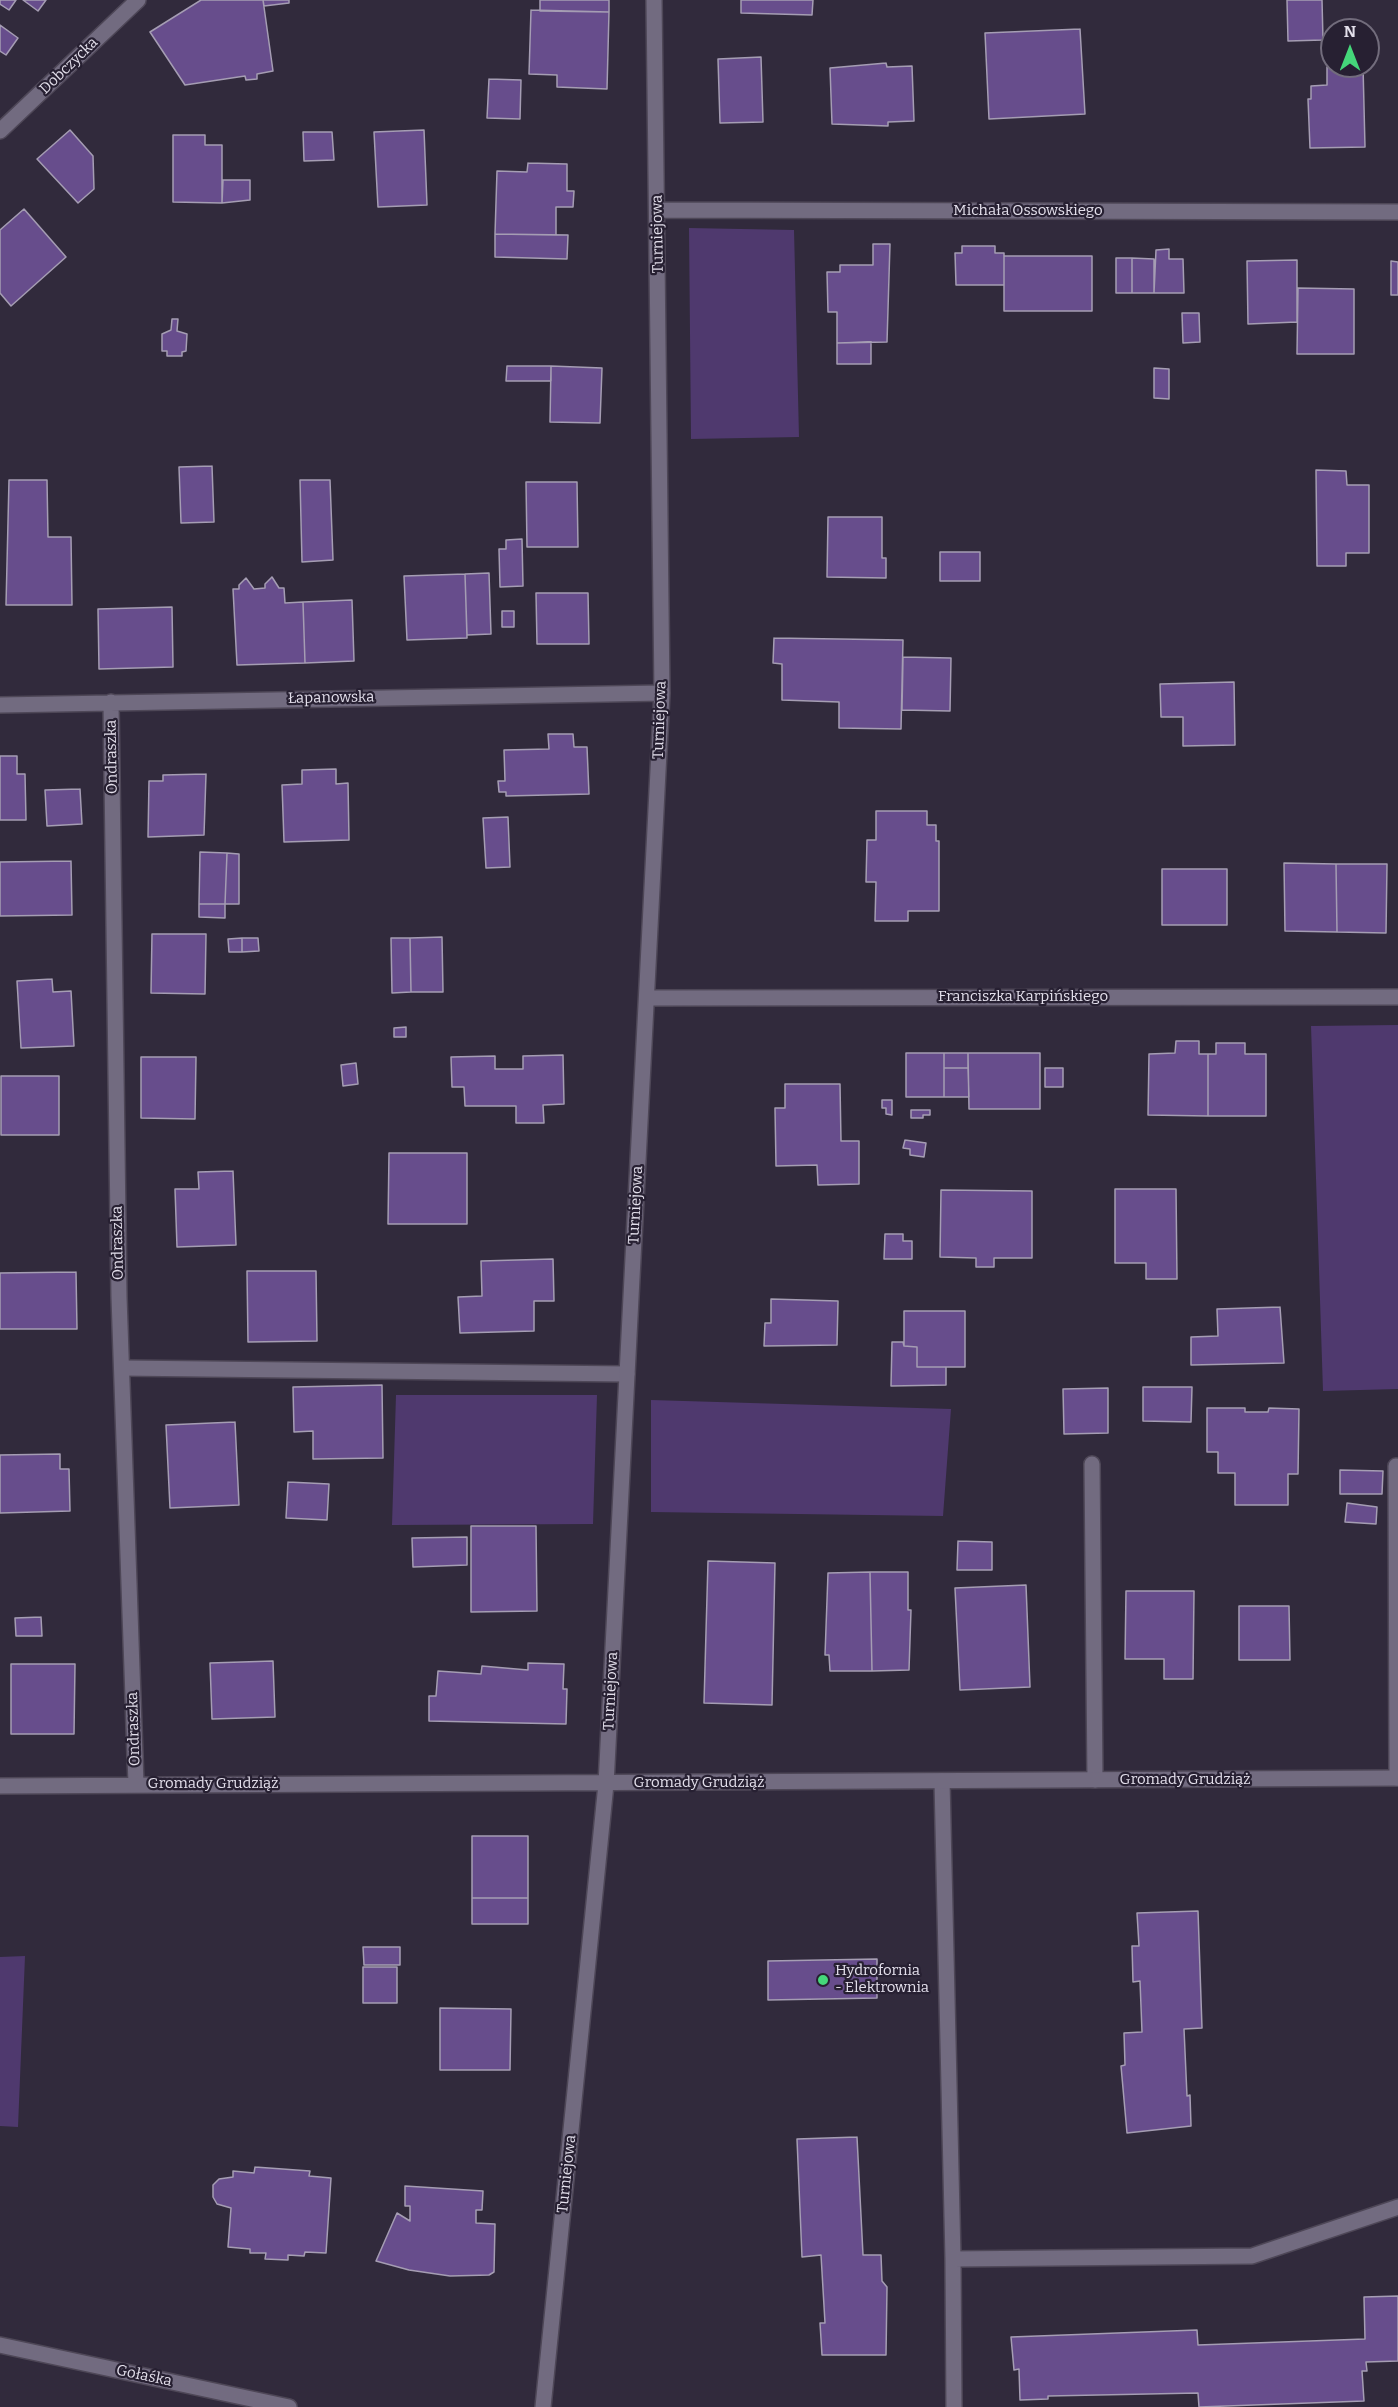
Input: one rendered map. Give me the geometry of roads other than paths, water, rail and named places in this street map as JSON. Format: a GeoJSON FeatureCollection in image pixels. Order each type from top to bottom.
{"type":"FeatureCollection","features":[{"type":"Feature","properties":{"kind":"street","name":"Dobczycka"},"geometry":{"type":"LineString","coordinates":[[0,131],[138,0]]}},
{"type":"Feature","properties":{"kind":"street","name":"Turniejowa"},"geometry":{"type":"LineString","coordinates":[[543,2407],[606,1784],[662,693],[654,0]]}},
{"type":"Feature","properties":{"kind":"street","name":"Michała Ossowskiego"},"geometry":{"type":"LineString","coordinates":[[658,210],[1398,212]]}},
{"type":"Feature","properties":{"kind":"street","name":"Łapanowska"},"geometry":{"type":"LineString","coordinates":[[0,705],[662,693]]}},
{"type":"Feature","properties":{"kind":"street","name":"Ondraszka"},"geometry":{"type":"LineString","coordinates":[[111,702],[122,1368],[136,1784]]}},
{"type":"Feature","properties":{"kind":"street","name":"Franciszka Karpińskiego"},"geometry":{"type":"LineString","coordinates":[[647,998],[1398,997]]}},
{"type":"Feature","properties":{"kind":"street"},"geometry":{"type":"LineString","coordinates":[[122,1368],[627,1374]]}},
{"type":"Feature","properties":{"kind":"street"},"geometry":{"type":"LineString","coordinates":[[1092,1464],[1095,1780]]}},
{"type":"Feature","properties":{"kind":"street"},"geometry":{"type":"LineString","coordinates":[[1396,1466],[1398,1778]]}},
{"type":"Feature","properties":{"kind":"street","name":"Gromady Grudziąż"},"geometry":{"type":"LineString","coordinates":[[0,1786],[1398,1778]]}},
{"type":"Feature","properties":{"kind":"street"},"geometry":{"type":"LineString","coordinates":[[942,1781],[953,2259],[954,2407]]}},
{"type":"Feature","properties":{"kind":"street"},"geometry":{"type":"LineString","coordinates":[[953,2259],[1252,2256],[1398,2207]]}},
{"type":"Feature","properties":{"kind":"street","name":"Gołaśka"},"geometry":{"type":"LineString","coordinates":[[0,2345],[288,2407]]}},
{"type":"Feature","properties":{"kind":"place","name":"Hydrofornia - Elektrownia"},"geometry":{"type":"Point","coordinates":[823,1980]}}]}
